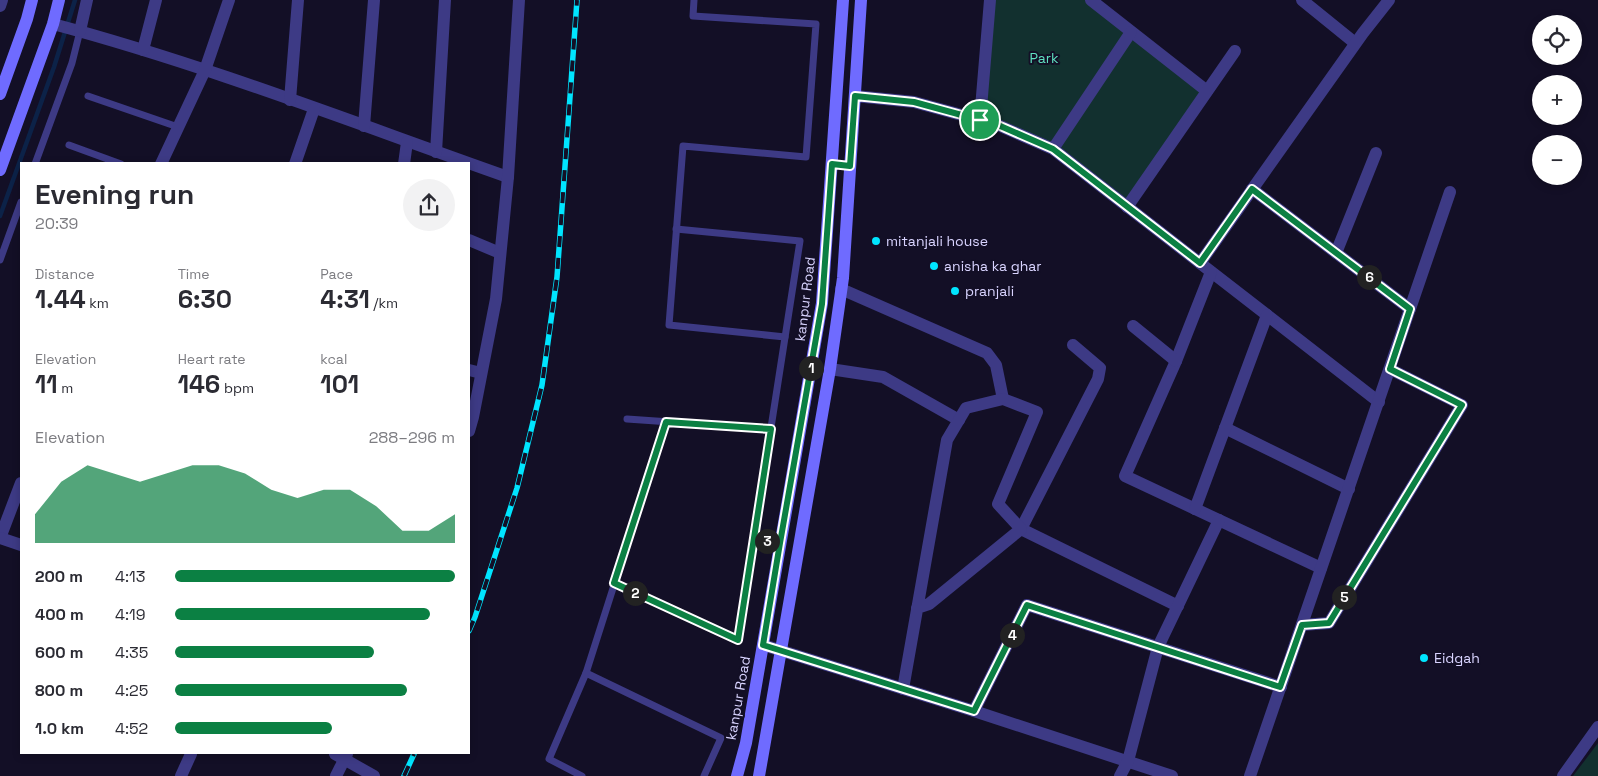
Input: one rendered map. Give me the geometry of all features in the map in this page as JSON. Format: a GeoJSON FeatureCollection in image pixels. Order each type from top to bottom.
{"type":"FeatureCollection","features":[{"type":"Feature","properties":{"kind":"street"},"geometry":{"type":"LineString","coordinates":[[0,6],[2,0]]}},
{"type":"Feature","properties":{"kind":"street"},"geometry":{"type":"LineString","coordinates":[[0,94],[32,0]]}},
{"type":"Feature","properties":{"kind":"street"},"geometry":{"type":"LineString","coordinates":[[0,170],[59,0]]}},
{"type":"Feature","properties":{"kind":"street"},"geometry":{"type":"LineString","coordinates":[[80,31],[87,0]]}},
{"type":"Feature","properties":{"kind":"street"},"geometry":{"type":"LineString","coordinates":[[144,50],[156,0]]}},
{"type":"Feature","properties":{"kind":"street"},"geometry":{"type":"LineString","coordinates":[[162,162],[205,70],[229,0]]}},
{"type":"Feature","properties":{"kind":"street"},"geometry":{"type":"LineString","coordinates":[[290,100],[298,0]]}},
{"type":"Feature","properties":{"kind":"street"},"geometry":{"type":"LineString","coordinates":[[364,126],[374,0]]}},
{"type":"Feature","properties":{"kind":"street"},"geometry":{"type":"LineString","coordinates":[[436,152],[445,0]]}},
{"type":"Feature","properties":{"kind":"street"},"geometry":{"type":"LineString","coordinates":[[470,428],[473,417],[475,372],[496,300],[508,177],[519,0]]}},
{"type":"Feature","properties":{"kind":"street","name":"kanpur Road"},"geometry":{"type":"LineString","coordinates":[[737,776],[746,742],[822,304],[843,0]]}},
{"type":"Feature","properties":{"kind":"street"},"geometry":{"type":"LineString","coordinates":[[759,776],[830,369],[842,288],[861,0]]}},
{"type":"Feature","properties":{"kind":"street"},"geometry":{"type":"LineString","coordinates":[[980,120],[990,0]]}},
{"type":"Feature","properties":{"kind":"street"},"geometry":{"type":"LineString","coordinates":[[1091,0],[1206,91]]}},
{"type":"Feature","properties":{"kind":"street"},"geometry":{"type":"LineString","coordinates":[[1302,0],[1355,43]]}},
{"type":"Feature","properties":{"kind":"street"},"geometry":{"type":"LineString","coordinates":[[1200,263],[1355,43],[1389,0]]}},
{"type":"Feature","properties":{"kind":"street"},"geometry":{"type":"LineString","coordinates":[[52,24],[144,50],[205,70],[465,162]]}},
{"type":"Feature","properties":{"kind":"street"},"geometry":{"type":"LineString","coordinates":[[1053,149],[1131,32]]}},
{"type":"Feature","properties":{"kind":"street"},"geometry":{"type":"LineString","coordinates":[[1127,207],[1235,50]]}},
{"type":"Feature","properties":{"kind":"street"},"geometry":{"type":"LineString","coordinates":[[838,79],[856,80]]}},
{"type":"Feature","properties":{"kind":"street"},"geometry":{"type":"LineString","coordinates":[[855,96],[914,102],[998,125],[1053,149],[1378,402]]}},
{"type":"Feature","properties":{"kind":"street"},"geometry":{"type":"LineString","coordinates":[[296,162],[314,108]]}},
{"type":"Feature","properties":{"kind":"street"},"geometry":{"type":"LineString","coordinates":[[404,162],[407,142]]}},
{"type":"Feature","properties":{"kind":"street"},"geometry":{"type":"LineString","coordinates":[[1336,253],[1376,154]]}},
{"type":"Feature","properties":{"kind":"street"},"geometry":{"type":"LineString","coordinates":[[470,164],[508,177]]}},
{"type":"Feature","properties":{"kind":"street"},"geometry":{"type":"LineString","coordinates":[[832,164],[850,166]]}},
{"type":"Feature","properties":{"kind":"street"},"geometry":{"type":"LineString","coordinates":[[1252,189],[1410,309]]}},
{"type":"Feature","properties":{"kind":"street"},"geometry":{"type":"LineString","coordinates":[[1250,776],[1450,192]]}},
{"type":"Feature","properties":{"kind":"street"},"geometry":{"type":"LineString","coordinates":[[470,240],[500,253]]}},
{"type":"Feature","properties":{"kind":"street"},"geometry":{"type":"LineString","coordinates":[[1211,272],[1176,361],[1125,476],[1321,568]]}},
{"type":"Feature","properties":{"kind":"street"},"geometry":{"type":"LineString","coordinates":[[842,288],[987,352],[996,365],[1002,398]]}},
{"type":"Feature","properties":{"kind":"street"},"geometry":{"type":"LineString","coordinates":[[1195,509],[1267,315]]}},
{"type":"Feature","properties":{"kind":"street"},"geometry":{"type":"LineString","coordinates":[[1133,326],[1176,361]]}},
{"type":"Feature","properties":{"kind":"street"},"geometry":{"type":"LineString","coordinates":[[918,608],[929,604],[1021,529],[1098,379],[1100,368],[1073,345]]}},
{"type":"Feature","properties":{"kind":"street"},"geometry":{"type":"LineString","coordinates":[[830,369],[883,377],[959,420]]}},
{"type":"Feature","properties":{"kind":"street"},"geometry":{"type":"LineString","coordinates":[[1302,625],[1329,623],[1462,405],[1390,369]]}},
{"type":"Feature","properties":{"kind":"street"},"geometry":{"type":"LineString","coordinates":[[904,689],[947,440],[966,408],[1002,398],[1037,412],[998,504],[1021,529],[1178,606]]}},
{"type":"Feature","properties":{"kind":"street"},"geometry":{"type":"LineString","coordinates":[[1225,428],[1348,489]]}},
{"type":"Feature","properties":{"kind":"street"},"geometry":{"type":"LineString","coordinates":[[20,486],[0,538],[20,546]]}},
{"type":"Feature","properties":{"kind":"street"},"geometry":{"type":"LineString","coordinates":[[1120,776],[1128,761],[1158,647],[1219,520]]}},
{"type":"Feature","properties":{"kind":"street"},"geometry":{"type":"LineString","coordinates":[[974,711],[1027,605],[1280,687]]}},
{"type":"Feature","properties":{"kind":"street"},"geometry":{"type":"LineString","coordinates":[[763,645],[974,711],[1172,776]]}},
{"type":"Feature","properties":{"kind":"street"},"geometry":{"type":"LineString","coordinates":[[1563,776],[1598,727]]}},
{"type":"Feature","properties":{"kind":"street"},"geometry":{"type":"LineString","coordinates":[[181,776],[191,754]]}},
{"type":"Feature","properties":{"kind":"street"},"geometry":{"type":"LineString","coordinates":[[336,776],[342,755],[374,776]]}},
{"type":"Feature","properties":{"kind":"lane"},"geometry":{"type":"LineString","coordinates":[[694,0],[693,16],[816,24],[806,157],[683,146],[669,325],[786,337]]}},
{"type":"Feature","properties":{"kind":"lane"},"geometry":{"type":"LineString","coordinates":[[37,162],[72,63],[80,31]]}},
{"type":"Feature","properties":{"kind":"lane"},"geometry":{"type":"LineString","coordinates":[[88,96],[178,126]]}},
{"type":"Feature","properties":{"kind":"lane"},"geometry":{"type":"LineString","coordinates":[[69,145],[116,162]]}},
{"type":"Feature","properties":{"kind":"lane"},"geometry":{"type":"LineString","coordinates":[[0,260],[20,205]]}},
{"type":"Feature","properties":{"kind":"lane"},"geometry":{"type":"LineString","coordinates":[[614,583],[738,640],[800,241],[676,229]]}},
{"type":"Feature","properties":{"kind":"lane"},"geometry":{"type":"LineString","coordinates":[[627,419],[771,429]]}},
{"type":"Feature","properties":{"kind":"lane"},"geometry":{"type":"LineString","coordinates":[[582,776],[549,759],[586,673],[666,422]]}},
{"type":"Feature","properties":{"kind":"lane"},"geometry":{"type":"LineString","coordinates":[[754,538],[780,543]]}},
{"type":"Feature","properties":{"kind":"lane"},"geometry":{"type":"LineString","coordinates":[[586,673],[721,738],[704,776]]}},
{"type":"Feature","properties":{"kind":"green space","name":"Park"},"geometry":{"type":"Polygon","coordinates":[[[990,0],[1091,0],[1207,91],[1127,207],[1053,149],[980,120],[990,0]]]}},
{"type":"Feature","properties":{"kind":"green space"},"geometry":{"type":"Polygon","coordinates":[[[1598,743],[1598,776],[1573,776],[1598,743]]]}},
{"type":"Feature","properties":{"kind":"waterway"},"geometry":{"type":"LineString","coordinates":[[0,216],[54,67],[75,0]]}},
{"type":"Feature","properties":{"kind":"railway"},"geometry":{"type":"LineString","coordinates":[[470,629],[517,488],[542,385],[557,277],[577,0]]}},
{"type":"Feature","properties":{"kind":"railway"},"geometry":{"type":"LineString","coordinates":[[404,776],[414,754]]}},
{"type":"Feature","properties":{"kind":"place","name":"mitanjali house"},"geometry":{"type":"Point","coordinates":[876,241]}},
{"type":"Feature","properties":{"kind":"place","name":"anisha ka ghar"},"geometry":{"type":"Point","coordinates":[934,266]}},
{"type":"Feature","properties":{"kind":"place","name":"pranjali"},"geometry":{"type":"Point","coordinates":[955,291]}},
{"type":"Feature","properties":{"kind":"place","name":"Eidgah"},"geometry":{"type":"Point","coordinates":[1424,658]}},
{"type":"Feature","properties":{"kind":"route"},"geometry":{"type":"LineString","coordinates":[[980,120],[914,102],[855,96],[850,166],[832,164],[822,304],[780,543],[754,538],[738,640],[614,583],[666,422],[771,429],[754,538],[780,543],[763,645],[974,711],[1027,605],[1280,687],[1302,625],[1329,623],[1462,405],[1390,369],[1410,309],[1252,189],[1200,263],[1053,149],[998,125],[980,120]]}}]}
